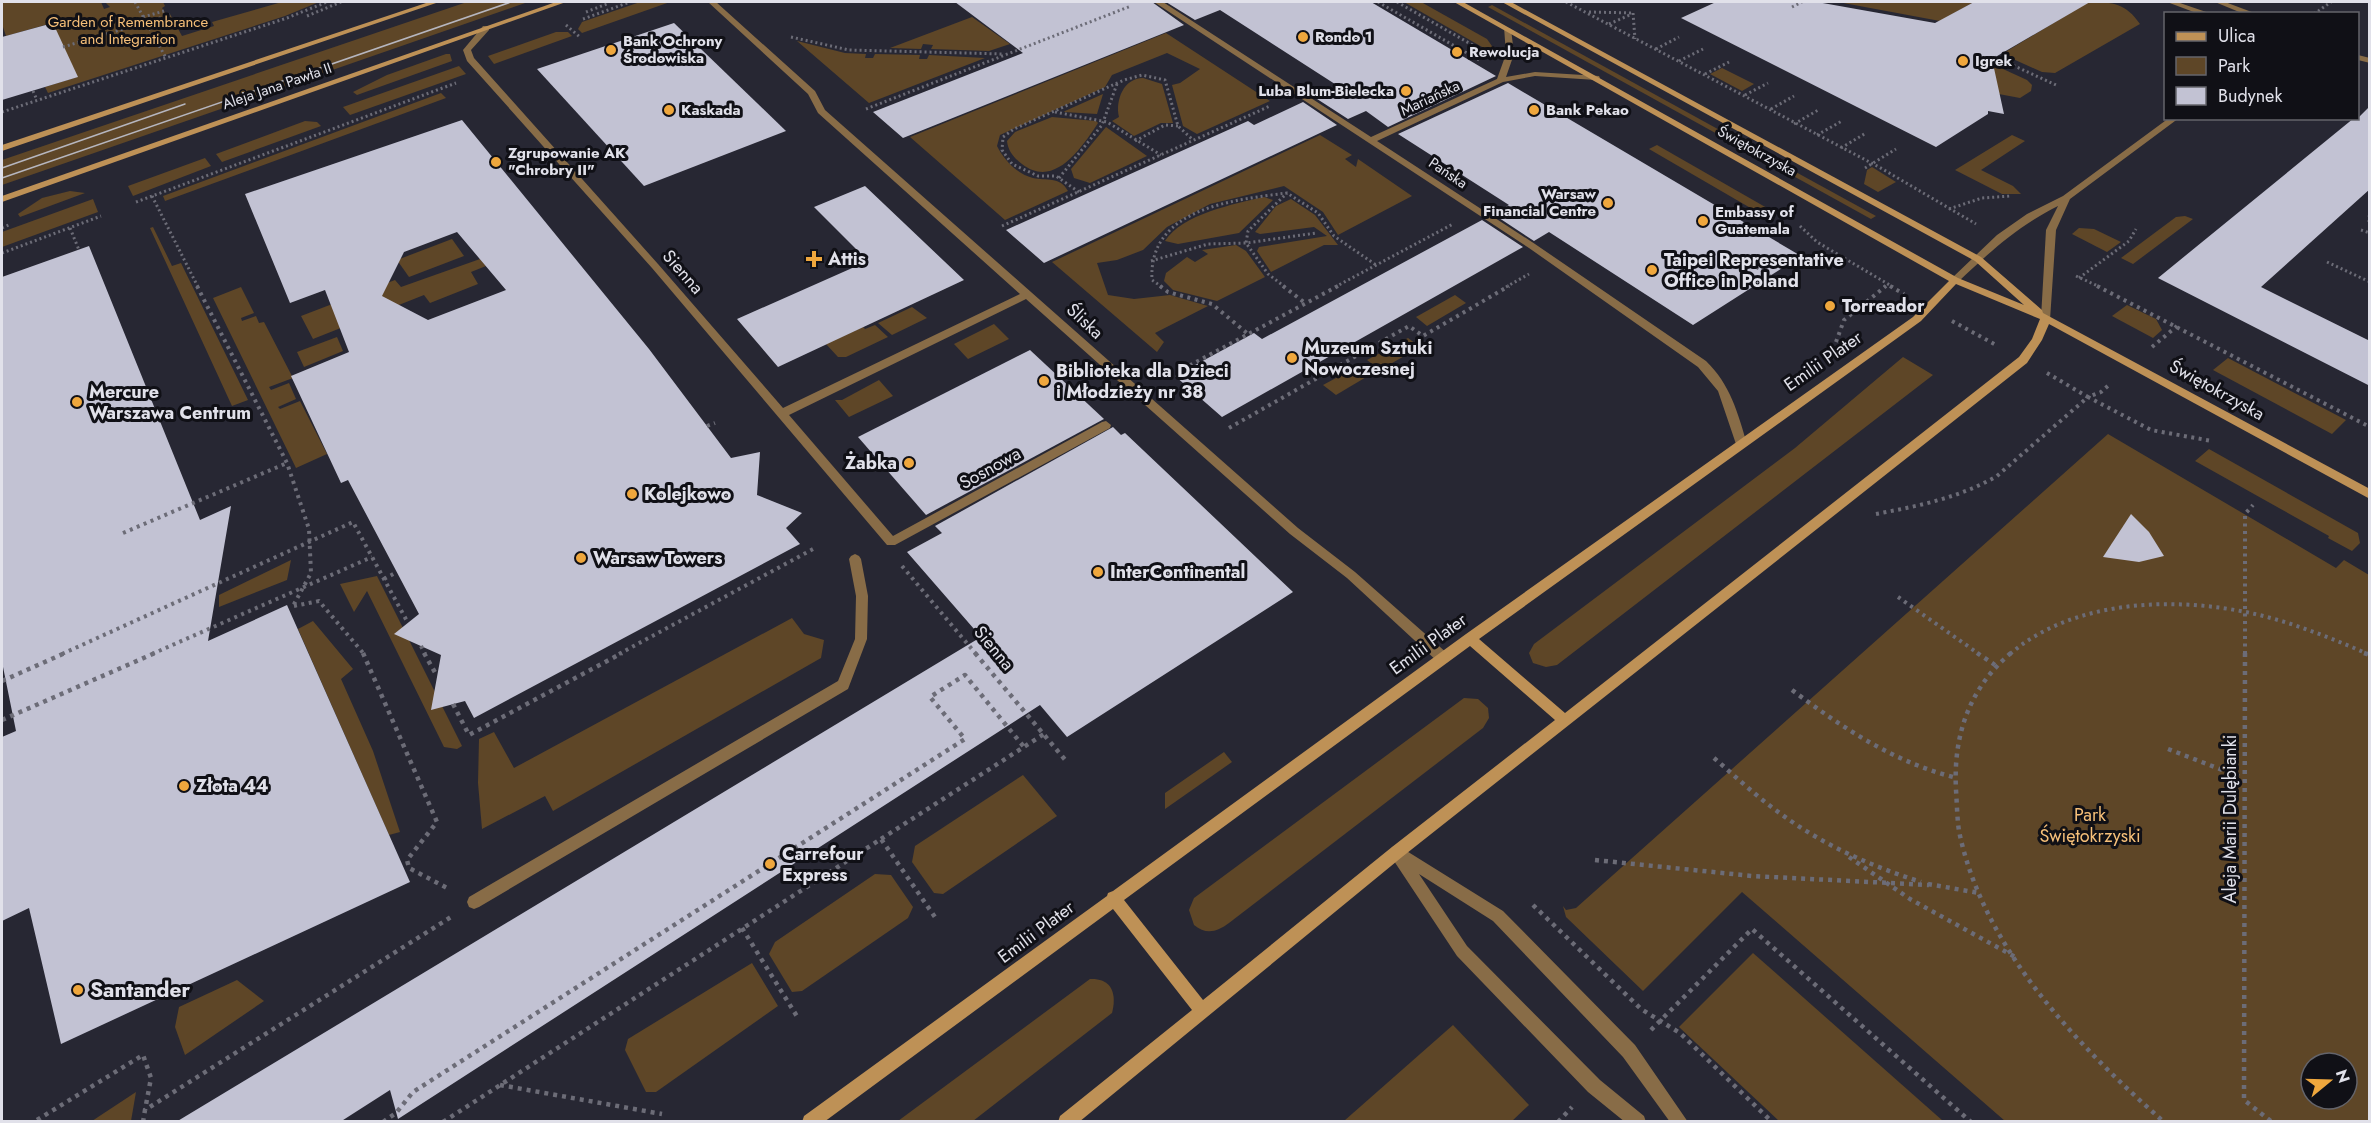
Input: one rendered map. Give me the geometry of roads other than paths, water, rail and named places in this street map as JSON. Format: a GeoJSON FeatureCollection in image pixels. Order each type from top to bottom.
{"type":"FeatureCollection","features":[{"type":"Feature","properties":{"kind":"street","name":"Aleja Jana Pawła II"},"geometry":{"type":"LineString","coordinates":[[2,148],[435,2]]}},
{"type":"Feature","properties":{"kind":"street","name":"Aleja Jana Pawła II"},"geometry":{"type":"LineString","coordinates":[[2,199],[562,2]]}},
{"type":"Feature","properties":{"kind":"street","name":"Śliska"},"geometry":{"type":"LineString","coordinates":[[712,2],[812,93],[821,111],[984,258],[1029,294],[1294,531],[1351,575],[1443,658]]}},
{"type":"Feature","properties":{"kind":"street","name":"Pańska"},"geometry":{"type":"LineString","coordinates":[[1158,2],[1532,246],[1702,364],[1716,377],[1725,394],[1741,444]]}},
{"type":"Feature","properties":{"kind":"street","name":"Świętokrzyska"},"geometry":{"type":"LineString","coordinates":[[1458,2],[1955,280],[2046,318],[2370,495]]}},
{"type":"Feature","properties":{"kind":"street","name":"Świętokrzyska"},"geometry":{"type":"LineString","coordinates":[[1506,2],[1978,259],[2046,318]]}},
{"type":"Feature","properties":{"kind":"street"},"geometry":{"type":"LineString","coordinates":[[2171,2],[2202,12]]}},
{"type":"Feature","properties":{"kind":"street"},"geometry":{"type":"LineString","coordinates":[[2219,2],[2247,12]]}},
{"type":"Feature","properties":{"kind":"street","name":"Sienna"},"geometry":{"type":"LineString","coordinates":[[486,28],[469,45],[467,50],[470,59],[655,266],[891,542]]}},
{"type":"Feature","properties":{"kind":"street"},"geometry":{"type":"LineString","coordinates":[[1501,80],[1510,54],[1508,29]]}},
{"type":"Feature","properties":{"kind":"street","name":"Mariańska"},"geometry":{"type":"LineString","coordinates":[[1370,141],[1501,80],[1535,74],[1596,78]]}},
{"type":"Feature","properties":{"kind":"street","name":"Emilii Plater"},"geometry":{"type":"LineString","coordinates":[[810,1122],[1470,638],[1917,319],[2000,237],[2022,221],[2066,198],[2172,120]]}},
{"type":"Feature","properties":{"kind":"street","name":"Emilii Plater"},"geometry":{"type":"LineString","coordinates":[[1066,1122],[1397,852],[2023,360],[2037,339],[2046,318],[2051,230],[2066,198]]}},
{"type":"Feature","properties":{"kind":"street"},"geometry":{"type":"LineString","coordinates":[[781,414],[1029,294]]}},
{"type":"Feature","properties":{"kind":"street","name":"Sosnowa"},"geometry":{"type":"LineString","coordinates":[[891,542],[1106,425]]}},
{"type":"Feature","properties":{"kind":"street"},"geometry":{"type":"LineString","coordinates":[[474,902],[843,685],[861,639],[862,596],[855,559]]}},
{"type":"Feature","properties":{"kind":"street"},"geometry":{"type":"LineString","coordinates":[[1470,638],[1565,721]]}},
{"type":"Feature","properties":{"kind":"street"},"geometry":{"type":"LineString","coordinates":[[1397,852],[1462,951],[1594,1086],[1638,1122]]}},
{"type":"Feature","properties":{"kind":"street"},"geometry":{"type":"LineString","coordinates":[[1397,852],[1497,916],[1629,1052],[1680,1122]]}},
{"type":"Feature","properties":{"kind":"street"},"geometry":{"type":"LineString","coordinates":[[1113,898],[1203,1012]]}},
{"type":"Feature","properties":{"kind":"tram line"},"geometry":{"type":"LineString","coordinates":[[2,178],[511,2]]}},
{"type":"Feature","properties":{"kind":"tram line"},"geometry":{"type":"LineString","coordinates":[[2,168],[185,104]]}},
{"type":"Feature","properties":{"kind":"place","name":"Rondo 1"},"geometry":{"type":"Point","coordinates":[1303,37]}},
{"type":"Feature","properties":{"kind":"place","name":"Bank Ochrony Środowiska"},"geometry":{"type":"Point","coordinates":[611,50]}},
{"type":"Feature","properties":{"kind":"place","name":"Rewolucja"},"geometry":{"type":"Point","coordinates":[1457,52]}},
{"type":"Feature","properties":{"kind":"place","name":"Igrek"},"geometry":{"type":"Point","coordinates":[1963,61]}},
{"type":"Feature","properties":{"kind":"place","name":"Luba Blum-Bielecka"},"geometry":{"type":"Point","coordinates":[1406,91]}},
{"type":"Feature","properties":{"kind":"place","name":"Kaskada"},"geometry":{"type":"Point","coordinates":[669,110]}},
{"type":"Feature","properties":{"kind":"place","name":"Bank Pekao"},"geometry":{"type":"Point","coordinates":[1534,110]}},
{"type":"Feature","properties":{"kind":"place","name":"Zgrupowanie AK \"Chrobry II\""},"geometry":{"type":"Point","coordinates":[496,162]}},
{"type":"Feature","properties":{"kind":"place","name":"Warsaw Financial Centre"},"geometry":{"type":"Point","coordinates":[1608,203]}},
{"type":"Feature","properties":{"kind":"place","name":"Embassy of Guatemala"},"geometry":{"type":"Point","coordinates":[1703,221]}},
{"type":"Feature","properties":{"kind":"place","name":"Attis"},"geometry":{"type":"Point","coordinates":[814,259]}},
{"type":"Feature","properties":{"kind":"place","name":"Taipei Representative Office in Poland"},"geometry":{"type":"Point","coordinates":[1652,270]}},
{"type":"Feature","properties":{"kind":"place","name":"Torreador"},"geometry":{"type":"Point","coordinates":[1830,306]}},
{"type":"Feature","properties":{"kind":"place","name":"Muzeum Sztuki Nowoczesnej"},"geometry":{"type":"Point","coordinates":[1292,358]}},
{"type":"Feature","properties":{"kind":"place","name":"Biblioteka dla Dzieci i Młodzieży nr 38"},"geometry":{"type":"Point","coordinates":[1044,381]}},
{"type":"Feature","properties":{"kind":"place","name":"Mercure Warszawa Centrum"},"geometry":{"type":"Point","coordinates":[77,402]}},
{"type":"Feature","properties":{"kind":"place","name":"Żabka"},"geometry":{"type":"Point","coordinates":[909,463]}},
{"type":"Feature","properties":{"kind":"place","name":"Kolejkowo"},"geometry":{"type":"Point","coordinates":[632,494]}},
{"type":"Feature","properties":{"kind":"place","name":"Warsaw Towers"},"geometry":{"type":"Point","coordinates":[581,558]}},
{"type":"Feature","properties":{"kind":"place","name":"InterContinental"},"geometry":{"type":"Point","coordinates":[1098,572]}},
{"type":"Feature","properties":{"kind":"place","name":"Złota 44"},"geometry":{"type":"Point","coordinates":[184,786]}},
{"type":"Feature","properties":{"kind":"place","name":"Carrefour Express"},"geometry":{"type":"Point","coordinates":[770,864]}},
{"type":"Feature","properties":{"kind":"place","name":"Santander"},"geometry":{"type":"Point","coordinates":[78,990]}},
{"type":"Feature","properties":{"kind":"park label","name":"Garden of Remembrance and Integration"},"geometry":{"type":"Point","coordinates":[128,30]}},
{"type":"Feature","properties":{"kind":"park label","name":"Park Świętokrzyski"},"geometry":{"type":"Point","coordinates":[2090,825]}}]}
